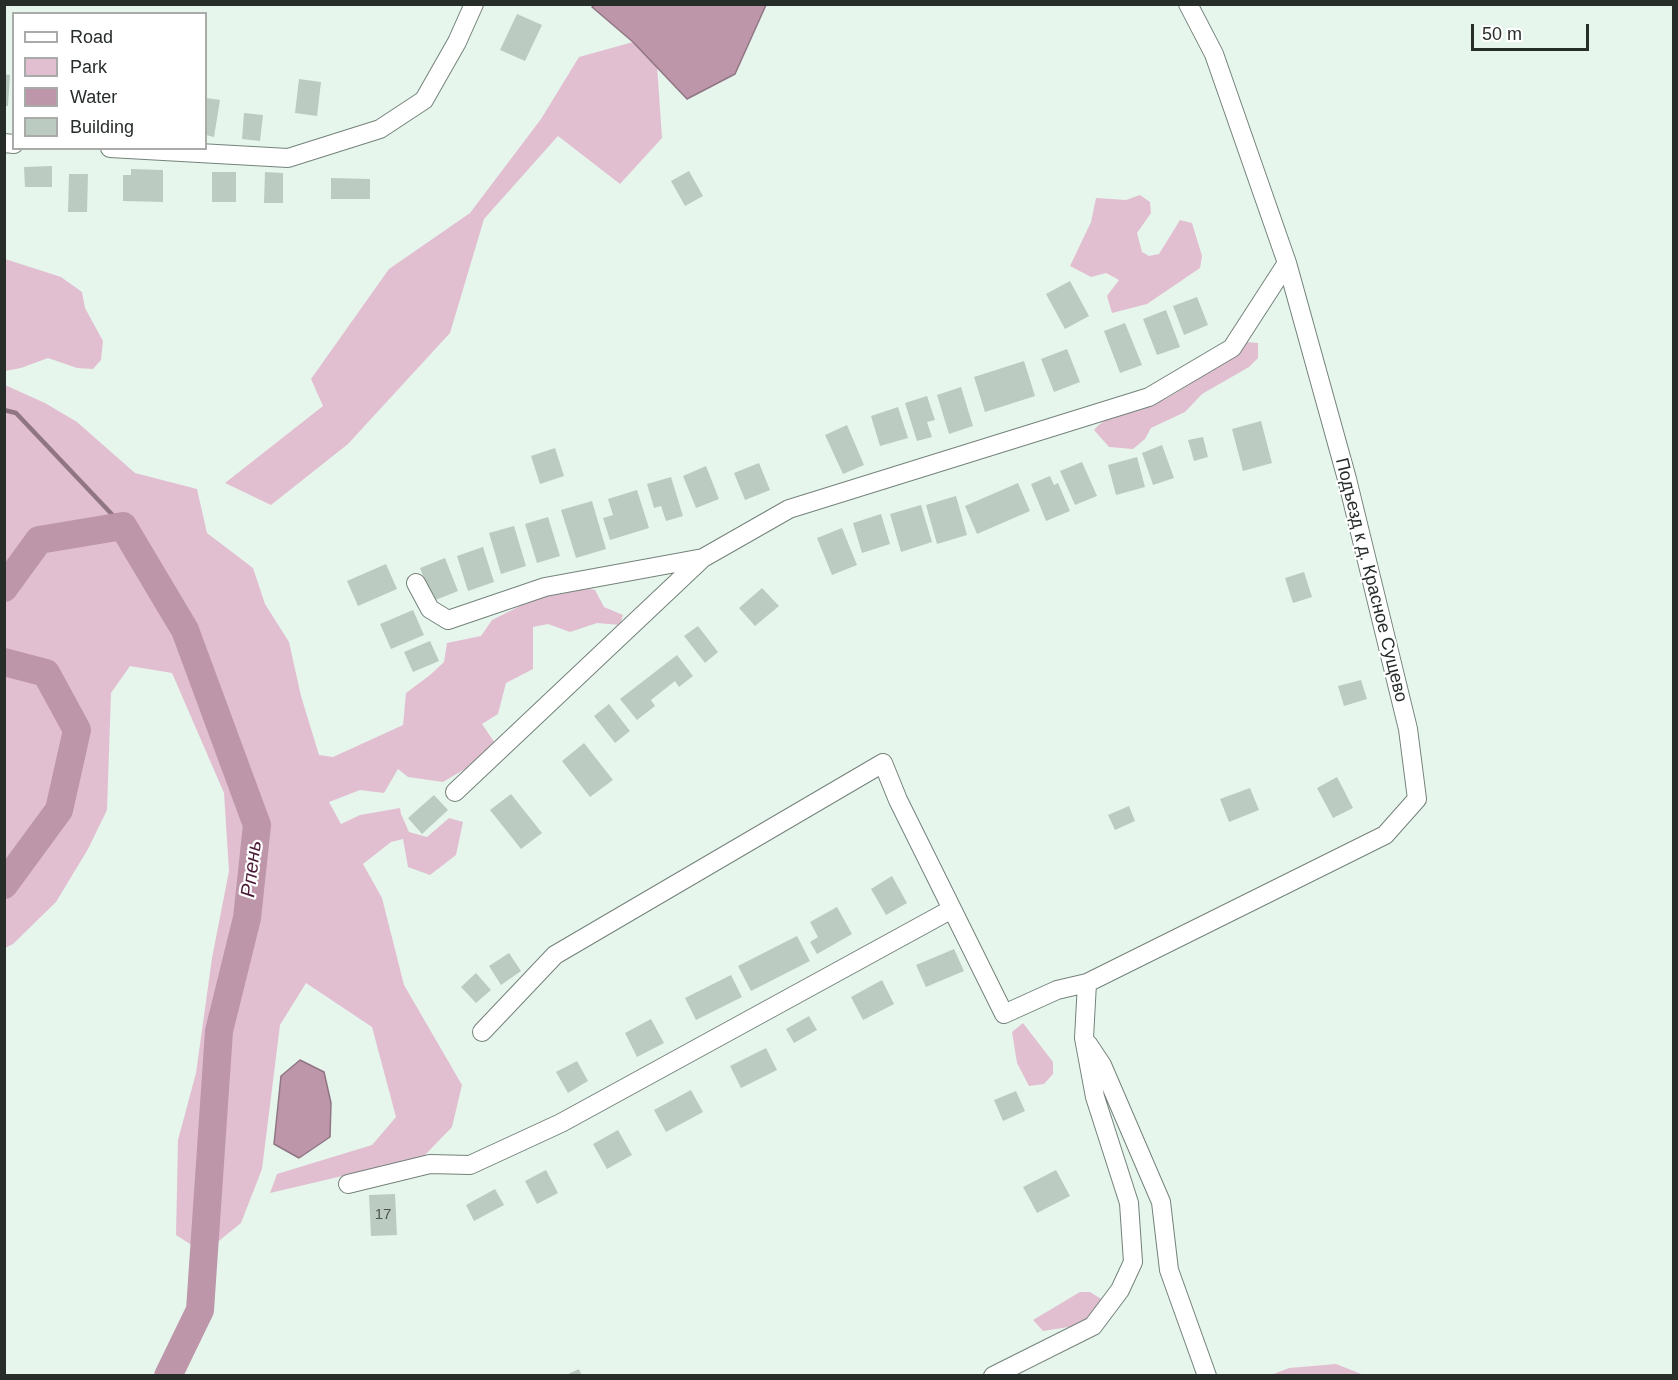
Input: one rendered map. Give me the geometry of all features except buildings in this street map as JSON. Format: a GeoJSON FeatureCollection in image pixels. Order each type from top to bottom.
{"type":"FeatureCollection","features":[{"type":"Feature","properties":{"kind":"street"},"geometry":{"type":"LineString","coordinates":[[146,150],[288,158],[380,129],[424,100],[457,42],[474,4]]}},
{"type":"Feature","properties":{"kind":"street","name":"Подъезд к д. Красное Сущево"},"geometry":{"type":"LineString","coordinates":[[952,909],[1004,1014],[1057,990],[1087,982],[1386,835],[1417,799],[1405,718],[1347,479],[1287,263],[1214,54],[1188,4]]}},
{"type":"Feature","properties":{"kind":"street"},"geometry":{"type":"LineString","coordinates":[[456,792],[703,558],[789,509],[1149,397],[1233,348],[1287,263]]}},
{"type":"Feature","properties":{"kind":"street"},"geometry":{"type":"LineString","coordinates":[[416,583],[430,609],[448,620],[545,587],[703,558]]}},
{"type":"Feature","properties":{"kind":"street"},"geometry":{"type":"LineString","coordinates":[[348,1184],[430,1164],[470,1165],[561,1123],[952,909],[898,800],[883,763],[555,955],[482,1032]]}},
{"type":"Feature","properties":{"kind":"street"},"geometry":{"type":"LineString","coordinates":[[993,1376],[1094,1326],[1120,1290],[1132,1262],[1129,1203],[1095,1097],[1084,1038],[1087,982]]}},
{"type":"Feature","properties":{"kind":"street"},"geometry":{"type":"LineString","coordinates":[[1084,1038],[1102,1065],[1161,1202],[1169,1270],[1207,1376]]}},
{"type":"Feature","properties":{"kind":"green space"},"geometry":{"type":"Polygon","coordinates":[[[633,42],[657,65],[662,138],[620,184],[558,136],[484,219],[450,333],[348,444],[271,505],[225,483],[323,406],[311,379],[389,269],[470,213],[541,119],[579,57],[633,42]]]}},
{"type":"Feature","properties":{"kind":"green space"},"geometry":{"type":"Polygon","coordinates":[[[1140,195],[1150,202],[1151,213],[1137,233],[1142,252],[1149,256],[1159,254],[1180,220],[1192,223],[1202,256],[1200,268],[1147,304],[1112,313],[1107,296],[1119,280],[1106,273],[1091,277],[1070,266],[1091,222],[1096,198],[1126,200],[1140,195]]]}},
{"type":"Feature","properties":{"kind":"green space"},"geometry":{"type":"Polygon","coordinates":[[[5,259],[61,277],[82,292],[85,308],[103,341],[101,360],[93,369],[77,368],[48,358],[5,371],[5,259]]]}},
{"type":"Feature","properties":{"kind":"green space"},"geometry":{"type":"Polygon","coordinates":[[[1246,342],[1258,343],[1258,358],[1249,367],[1202,394],[1185,412],[1151,428],[1145,439],[1133,449],[1109,447],[1094,430],[1109,419],[1154,404],[1182,389],[1246,342]]]}},
{"type":"Feature","properties":{"kind":"green space"},"geometry":{"type":"Polygon","coordinates":[[[5,385],[45,403],[77,422],[135,473],[197,489],[207,533],[253,568],[265,604],[289,642],[301,696],[319,755],[333,757],[403,725],[406,693],[444,662],[447,643],[481,636],[492,620],[540,596],[563,590],[595,590],[604,607],[623,615],[620,625],[597,623],[570,632],[548,624],[533,627],[533,669],[506,683],[498,714],[482,724],[495,743],[490,754],[443,782],[408,777],[398,769],[384,793],[360,790],[329,802],[341,824],[360,815],[400,808],[409,832],[427,837],[449,818],[463,822],[456,855],[430,875],[408,867],[403,839],[391,842],[363,864],[382,898],[404,985],[462,1085],[452,1127],[423,1157],[270,1193],[277,1174],[372,1145],[396,1117],[372,1027],[306,983],[280,1025],[262,1169],[241,1223],[204,1253],[176,1235],[178,1140],[196,1073],[212,958],[229,871],[224,793],[172,673],[130,666],[111,693],[107,810],[88,849],[56,902],[13,944],[5,948],[5,385]]]}},
{"type":"Feature","properties":{"kind":"green space"},"geometry":{"type":"Polygon","coordinates":[[[1023,1023],[1053,1062],[1053,1074],[1044,1084],[1029,1086],[1017,1063],[1012,1032],[1023,1023]]]}},
{"type":"Feature","properties":{"kind":"green space"},"geometry":{"type":"Polygon","coordinates":[[[1080,1292],[1090,1292],[1106,1302],[1088,1324],[1043,1331],[1033,1320],[1080,1292]]]}},
{"type":"Feature","properties":{"kind":"green space"},"geometry":{"type":"Polygon","coordinates":[[[1336,1364],[1364,1375],[1271,1375],[1289,1368],[1336,1364]]]}},
{"type":"Feature","properties":{"kind":"water"},"geometry":{"type":"Polygon","coordinates":[[[766,4],[735,74],[687,99],[633,42],[592,7],[594,5],[766,4]]]}},
{"type":"Feature","properties":{"kind":"water"},"geometry":{"type":"Polygon","coordinates":[[[300,1060],[324,1072],[331,1103],[330,1137],[299,1158],[274,1144],[281,1076],[300,1060]]]}},
{"type":"Feature","properties":{"kind":"waterway"},"geometry":{"type":"LineString","coordinates":[[4,410],[16,413],[123,526]]}},
{"type":"Feature","properties":{"kind":"waterway","name":"Рпень"},"geometry":{"type":"LineString","coordinates":[[4,588],[39,540],[123,526],[185,630],[257,825],[247,918],[219,1031],[200,1310],[168,1376]]}},
{"type":"Feature","properties":{"kind":"waterway","name":"Рпень"},"geometry":{"type":"LineString","coordinates":[[4,662],[46,673],[77,730],[59,810],[4,885]]}}]}
